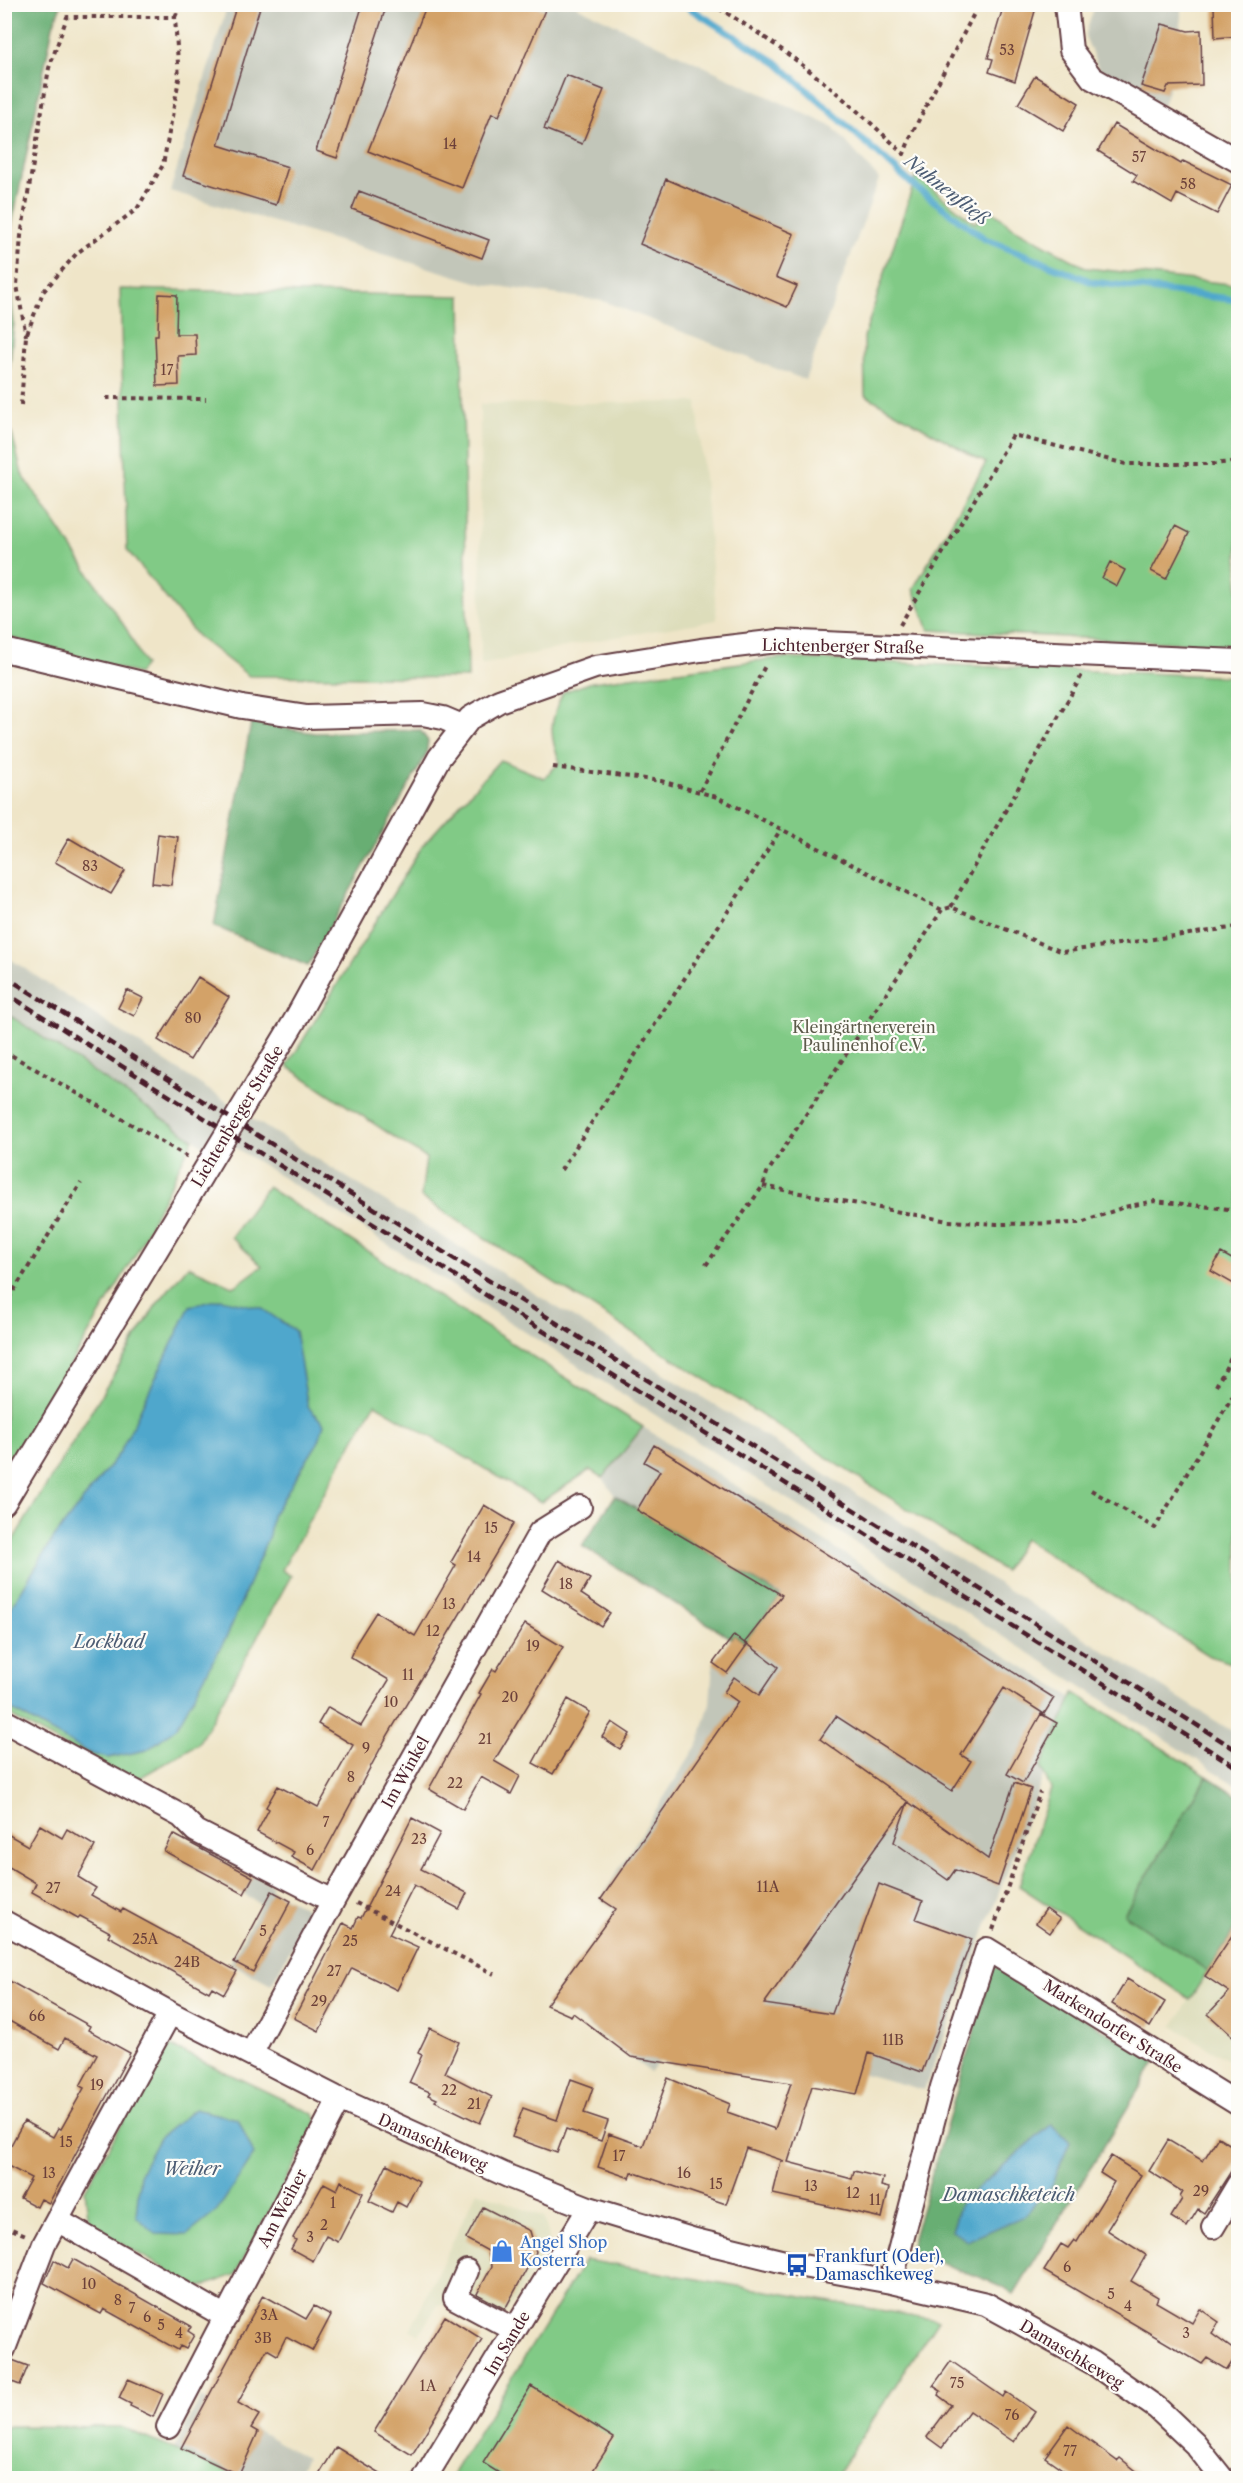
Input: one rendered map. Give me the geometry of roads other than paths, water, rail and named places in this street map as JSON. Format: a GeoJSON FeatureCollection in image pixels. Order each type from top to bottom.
{"type":"FeatureCollection","features":[{"type":"Feature","properties":{"kind":"street"},"geometry":{"type":"LineString","coordinates":[[1066,4],[1071,50],[1092,78],[1239,161]]}},
{"type":"Feature","properties":{"kind":"street","name":"Lichtenberger Straße"},"geometry":{"type":"LineString","coordinates":[[4,1503],[294,1022],[439,758],[462,726],[481,710],[499,701],[595,667],[701,650],[777,641],[1239,661]]}},
{"type":"Feature","properties":{"kind":"street"},"geometry":{"type":"LineString","coordinates":[[4,650],[242,707],[307,717],[423,714],[443,718],[462,726]]}},
{"type":"Feature","properties":{"kind":"street","name":"Im Winkel"},"geometry":{"type":"LineString","coordinates":[[251,2054],[335,1898],[540,1532],[580,1508]]}},
{"type":"Feature","properties":{"kind":"street"},"geometry":{"type":"LineString","coordinates":[[4,1721],[181,1816],[196,1831],[335,1898]]}},
{"type":"Feature","properties":{"kind":"street","name":"Damaschkeweg"},"geometry":{"type":"LineString","coordinates":[[4,1923],[170,2013],[339,2099],[510,2177],[589,2208],[695,2240],[797,2265],[891,2282],[987,2304],[1093,2363],[1157,2408],[1195,2444],[1222,2478]]}},
{"type":"Feature","properties":{"kind":"street","name":"Markendorfer Straße"},"geometry":{"type":"LineString","coordinates":[[891,2282],[942,2087],[987,1949],[1239,2104]]}},
{"type":"Feature","properties":{"kind":"street"},"geometry":{"type":"LineString","coordinates":[[4,2349],[44,2244],[170,2013]]}},
{"type":"Feature","properties":{"kind":"street","name":"Am Weiher"},"geometry":{"type":"LineString","coordinates":[[168,2427],[339,2099]]}},
{"type":"Feature","properties":{"kind":"street"},"geometry":{"type":"LineString","coordinates":[[1213,2227],[1239,2185]]}},
{"type":"Feature","properties":{"kind":"street","name":"Im Sande"},"geometry":{"type":"LineString","coordinates":[[425,2478],[589,2208]]}},
{"type":"Feature","properties":{"kind":"street"},"geometry":{"type":"LineString","coordinates":[[57,2220],[226,2317]]}},
{"type":"Feature","properties":{"kind":"street"},"geometry":{"type":"LineString","coordinates":[[467,2271],[454,2298],[515,2330]]}},
{"type":"Feature","properties":{"kind":"water","name":"Lockbad"},"geometry":{"type":"Polygon","coordinates":[[[221,1299],[261,1308],[295,1331],[308,1407],[324,1424],[319,1441],[272,1516],[269,1535],[228,1634],[177,1727],[147,1750],[108,1758],[91,1754],[5,1706],[5,1617],[53,1539],[120,1452],[190,1306],[221,1299]]]}},
{"type":"Feature","properties":{"kind":"water","name":"Weiher"},"geometry":{"type":"Polygon","coordinates":[[[194,2109],[238,2119],[254,2155],[217,2211],[187,2235],[156,2234],[136,2216],[140,2173],[159,2138],[194,2109]]]}},
{"type":"Feature","properties":{"kind":"water","name":"Damaschketeich"},"geometry":{"type":"Polygon","coordinates":[[[1052,2124],[1070,2142],[1051,2186],[1024,2216],[967,2241],[952,2231],[961,2202],[1052,2124]]]}},
{"type":"Feature","properties":{"kind":"waterway","name":"Nuhnenfließ"},"geometry":{"type":"LineString","coordinates":[[683,4],[777,63],[913,185],[985,239],[1092,282],[1238,300]]}},
{"type":"Feature","properties":{"kind":"railway"},"geometry":{"type":"LineString","coordinates":[[4,976],[1238,1751]]}},
{"type":"Feature","properties":{"kind":"railway"},"geometry":{"type":"LineString","coordinates":[[4,992],[1238,1768]]}},
{"type":"Feature","properties":{"kind":"place","name":"Angel Shop Kosterra"},"geometry":{"type":"Point","coordinates":[502,2251]}},
{"type":"Feature","properties":{"kind":"place","name":"Frankfurt (Oder), Damaschkeweg"},"geometry":{"type":"Point","coordinates":[797,2265]}},
{"type":"Feature","properties":{"kind":"park label","name":"Kleingärtnerverein Paulinenhof e.V."},"geometry":{"type":"Point","coordinates":[864,1036]}}]}
